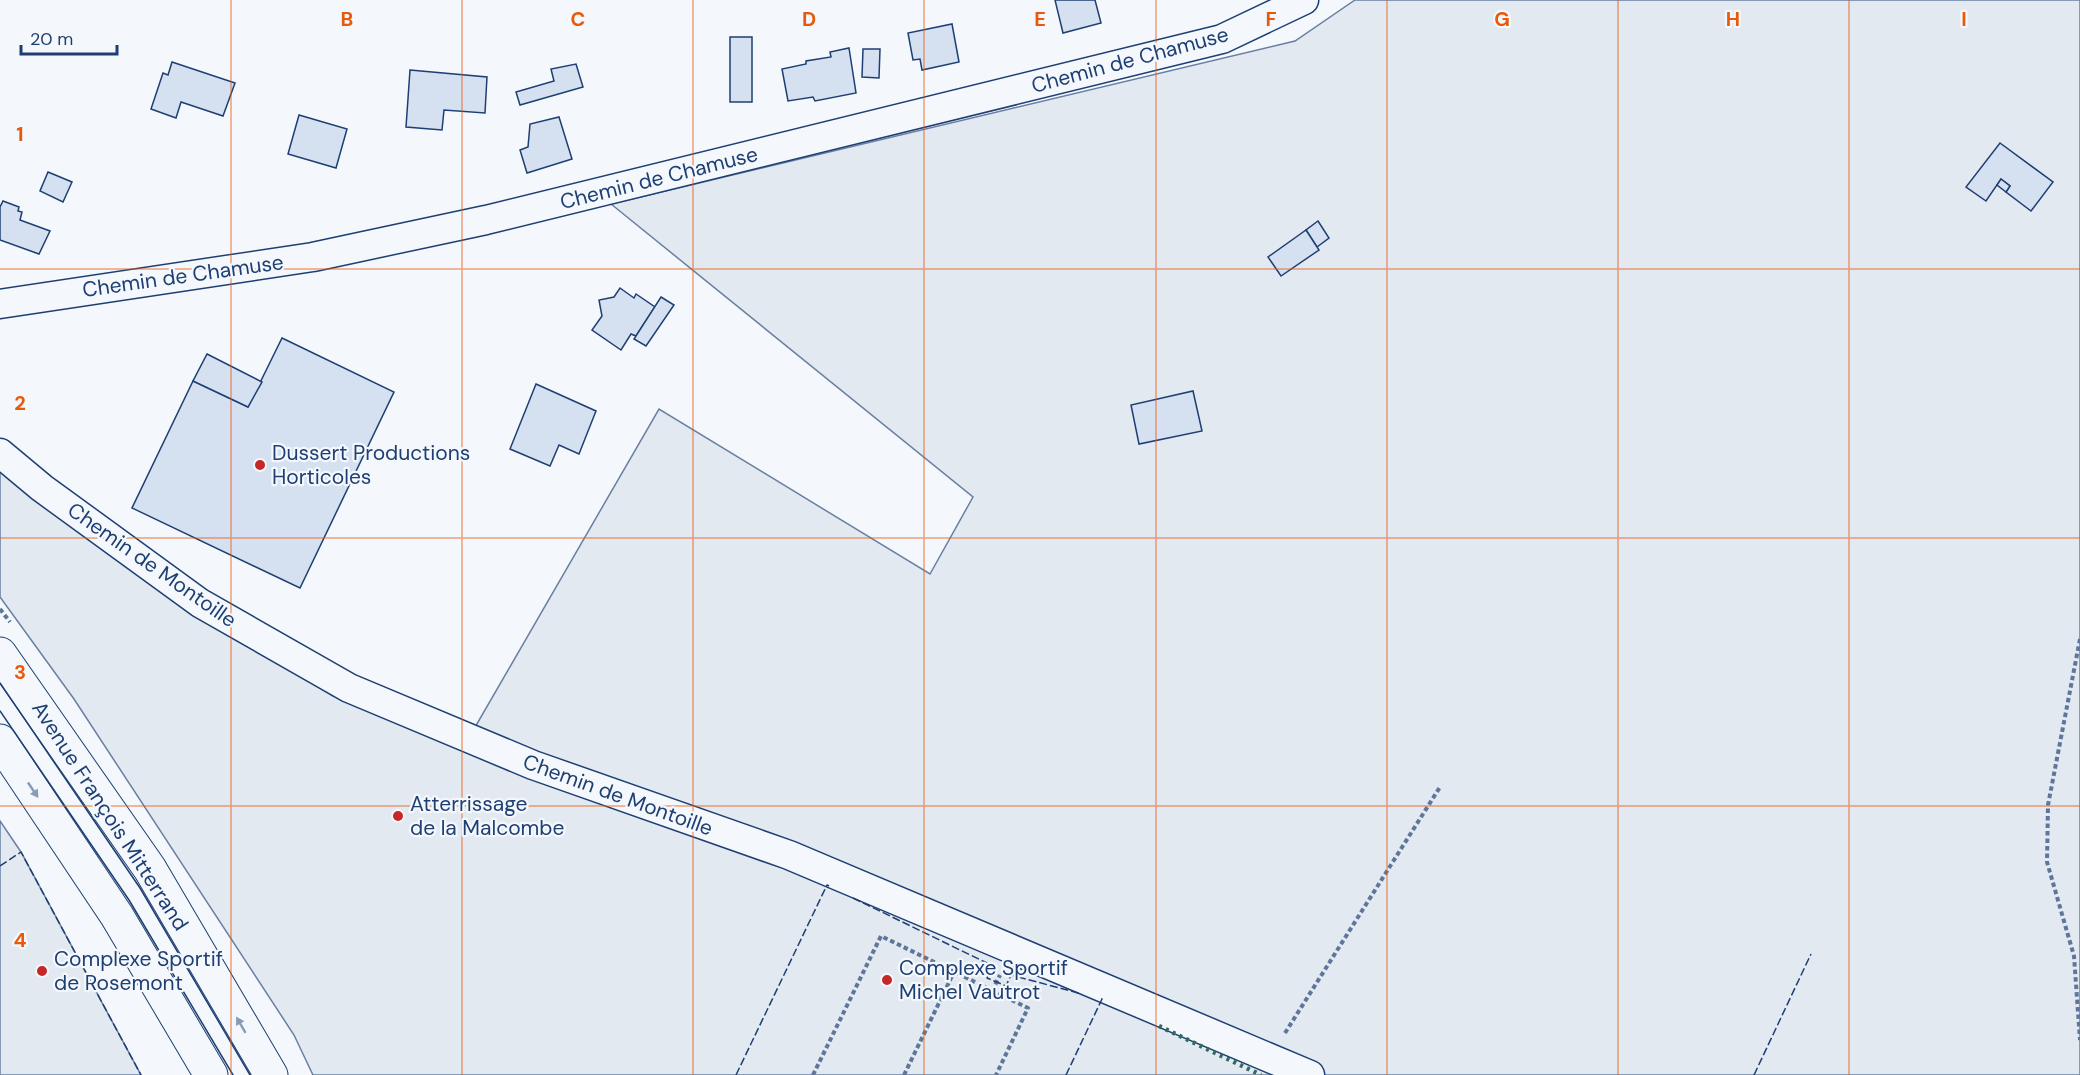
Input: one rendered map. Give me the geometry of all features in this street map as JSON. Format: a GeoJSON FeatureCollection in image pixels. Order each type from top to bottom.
{"type":"FeatureCollection","features":[{"type":"Feature","properties":{"kind":"main road","name":"Avenue François Mitterrand"},"geometry":{"type":"LineString","coordinates":[[0,654],[150,870],[271,1075]]}},
{"type":"Feature","properties":{"kind":"main road"},"geometry":{"type":"LineString","coordinates":[[0,741],[117,916],[211,1075]]}},
{"type":"Feature","properties":{"kind":"street","name":"Chemin de Chamuse"},"geometry":{"type":"LineString","coordinates":[[0,304],[314,257],[486,220],[1222,39],[1304,0]]}},
{"type":"Feature","properties":{"kind":"street","name":"Chemin de Montoille"},"geometry":{"type":"LineString","coordinates":[[0,453],[42,488],[200,603],[349,688],[533,765],[789,855],[1310,1075]]}},
{"type":"Feature","properties":{"kind":"path"},"geometry":{"type":"LineString","coordinates":[[2080,639],[2048,805],[2047,862],[2074,956],[2080,1040]]}},
{"type":"Feature","properties":{"kind":"path"},"geometry":{"type":"LineString","coordinates":[[1269,1058],[1440,787]]}},
{"type":"Feature","properties":{"kind":"path"},"geometry":{"type":"LineString","coordinates":[[813,1075],[881,936],[1028,1008],[996,1075]]}},
{"type":"Feature","properties":{"kind":"path"},"geometry":{"type":"LineString","coordinates":[[904,1075],[954,972]]}},
{"type":"Feature","properties":{"kind":"shaded area"},"geometry":{"type":"Polygon","coordinates":[[[1355,0],[2080,0],[2080,1075],[313,1075],[294,1035],[74,699],[0,597],[0,469],[197,612],[333,696],[463,748],[659,409],[930,574],[973,497],[611,204],[1295,41],[1355,0]]]}},
{"type":"Feature","properties":{"kind":"shaded area","name":"Complexe Sportif de Rosemont"},"geometry":{"type":"Polygon","coordinates":[[[0,821],[21,852],[141,1075],[0,1075],[0,821]]]}},
{"type":"Feature","properties":{"kind":"building"},"geometry":{"type":"Polygon","coordinates":[[[1055,0],[1095,0],[1101,23],[1063,33],[1055,0]]]}},
{"type":"Feature","properties":{"kind":"building"},"geometry":{"type":"Polygon","coordinates":[[[952,24],[959,62],[922,70],[920,59],[913,60],[908,33],[952,24]]]}},
{"type":"Feature","properties":{"kind":"building"},"geometry":{"type":"Polygon","coordinates":[[[730,37],[752,37],[752,102],[730,102],[730,37]]]}},
{"type":"Feature","properties":{"kind":"building"},"geometry":{"type":"Polygon","coordinates":[[[849,48],[856,93],[815,101],[813,97],[788,101],[782,69],[806,64],[806,61],[831,57],[830,52],[849,48]]]}},
{"type":"Feature","properties":{"kind":"building"},"geometry":{"type":"Polygon","coordinates":[[[863,49],[880,49],[879,78],[862,77],[863,49]]]}},
{"type":"Feature","properties":{"kind":"building"},"geometry":{"type":"Polygon","coordinates":[[[172,62],[235,83],[223,116],[181,102],[176,118],[151,109],[163,73],[168,75],[172,62]]]}},
{"type":"Feature","properties":{"kind":"building"},"geometry":{"type":"Polygon","coordinates":[[[576,64],[583,87],[520,105],[516,92],[554,81],[551,69],[576,64]]]}},
{"type":"Feature","properties":{"kind":"building"},"geometry":{"type":"Polygon","coordinates":[[[410,70],[487,77],[485,113],[444,110],[442,130],[406,127],[410,70]]]}},
{"type":"Feature","properties":{"kind":"building"},"geometry":{"type":"Polygon","coordinates":[[[299,115],[347,129],[336,168],[288,154],[299,115]]]}},
{"type":"Feature","properties":{"kind":"building"},"geometry":{"type":"Polygon","coordinates":[[[559,117],[572,159],[527,173],[520,150],[528,147],[530,124],[559,117]]]}},
{"type":"Feature","properties":{"kind":"building"},"geometry":{"type":"Polygon","coordinates":[[[2000,143],[2053,182],[2031,211],[2006,192],[2010,186],[2001,179],[1986,201],[1966,187],[2000,143]]]}},
{"type":"Feature","properties":{"kind":"building"},"geometry":{"type":"Polygon","coordinates":[[[48,172],[72,182],[63,202],[40,191],[48,172]]]}},
{"type":"Feature","properties":{"kind":"building"},"geometry":{"type":"Polygon","coordinates":[[[2001,179],[2010,186],[2006,192],[1997,185],[2001,179]]]}},
{"type":"Feature","properties":{"kind":"building"},"geometry":{"type":"Polygon","coordinates":[[[3,201],[19,207],[18,211],[22,212],[20,220],[50,231],[39,254],[0,240],[0,207],[3,201]]]}},
{"type":"Feature","properties":{"kind":"building"},"geometry":{"type":"Polygon","coordinates":[[[1318,221],[1329,238],[1317,247],[1306,230],[1318,221]]]}},
{"type":"Feature","properties":{"kind":"building"},"geometry":{"type":"Polygon","coordinates":[[[1306,230],[1319,250],[1281,276],[1268,257],[1306,230]]]}},
{"type":"Feature","properties":{"kind":"building"},"geometry":{"type":"Polygon","coordinates":[[[620,288],[634,298],[636,294],[655,307],[636,336],[631,334],[621,350],[592,330],[602,316],[599,300],[614,297],[620,288]]]}},
{"type":"Feature","properties":{"kind":"building"},"geometry":{"type":"Polygon","coordinates":[[[661,297],[674,305],[646,346],[634,339],[661,297]]]}},
{"type":"Feature","properties":{"kind":"building"},"geometry":{"type":"Polygon","coordinates":[[[282,338],[394,392],[300,588],[132,508],[193,381],[248,407],[282,338]]]}},
{"type":"Feature","properties":{"kind":"building"},"geometry":{"type":"Polygon","coordinates":[[[207,354],[262,382],[248,407],[193,381],[207,354]]]}},
{"type":"Feature","properties":{"kind":"building"},"geometry":{"type":"Polygon","coordinates":[[[536,384],[596,411],[579,454],[559,445],[550,466],[510,449],[536,384]]]}},
{"type":"Feature","properties":{"kind":"building"},"geometry":{"type":"Polygon","coordinates":[[[1193,391],[1202,431],[1139,444],[1131,405],[1193,391]]]}},
{"type":"Feature","properties":{"kind":"tram line"},"geometry":{"type":"LineString","coordinates":[[0,683],[140,888],[250,1075]]}},
{"type":"Feature","properties":{"kind":"tram line"},"geometry":{"type":"LineString","coordinates":[[0,711],[129,900],[233,1075]]}},
{"type":"Feature","properties":{"kind":"hedge"},"geometry":{"type":"LineString","coordinates":[[1159,1026],[1261,1075]]}},
{"type":"Feature","properties":{"kind":"fence"},"geometry":{"type":"LineString","coordinates":[[0,866],[21,852],[141,1075]]}},
{"type":"Feature","properties":{"kind":"fence"},"geometry":{"type":"LineString","coordinates":[[736,1075],[827,885],[829,886]]}},
{"type":"Feature","properties":{"kind":"fence"},"geometry":{"type":"LineString","coordinates":[[853,898],[993,966],[987,978],[1006,986],[1011,975],[1082,994]]}},
{"type":"Feature","properties":{"kind":"fence"},"geometry":{"type":"LineString","coordinates":[[1754,1075],[1811,954]]}},
{"type":"Feature","properties":{"kind":"fence"},"geometry":{"type":"LineString","coordinates":[[1066,1075],[1102,999],[1100,999]]}},
{"type":"Feature","properties":{"kind":"place","name":"Dussert Productions Horticoles"},"geometry":{"type":"Point","coordinates":[260,465]}},
{"type":"Feature","properties":{"kind":"place","name":"Atterrissage de la Malcombe"},"geometry":{"type":"Point","coordinates":[398,816]}},
{"type":"Feature","properties":{"kind":"place","name":"Complexe Sportif de Rosemont"},"geometry":{"type":"Point","coordinates":[42,971]}},
{"type":"Feature","properties":{"kind":"place","name":"Complexe Sportif Michel Vautrot"},"geometry":{"type":"Point","coordinates":[887,980]}}]}
